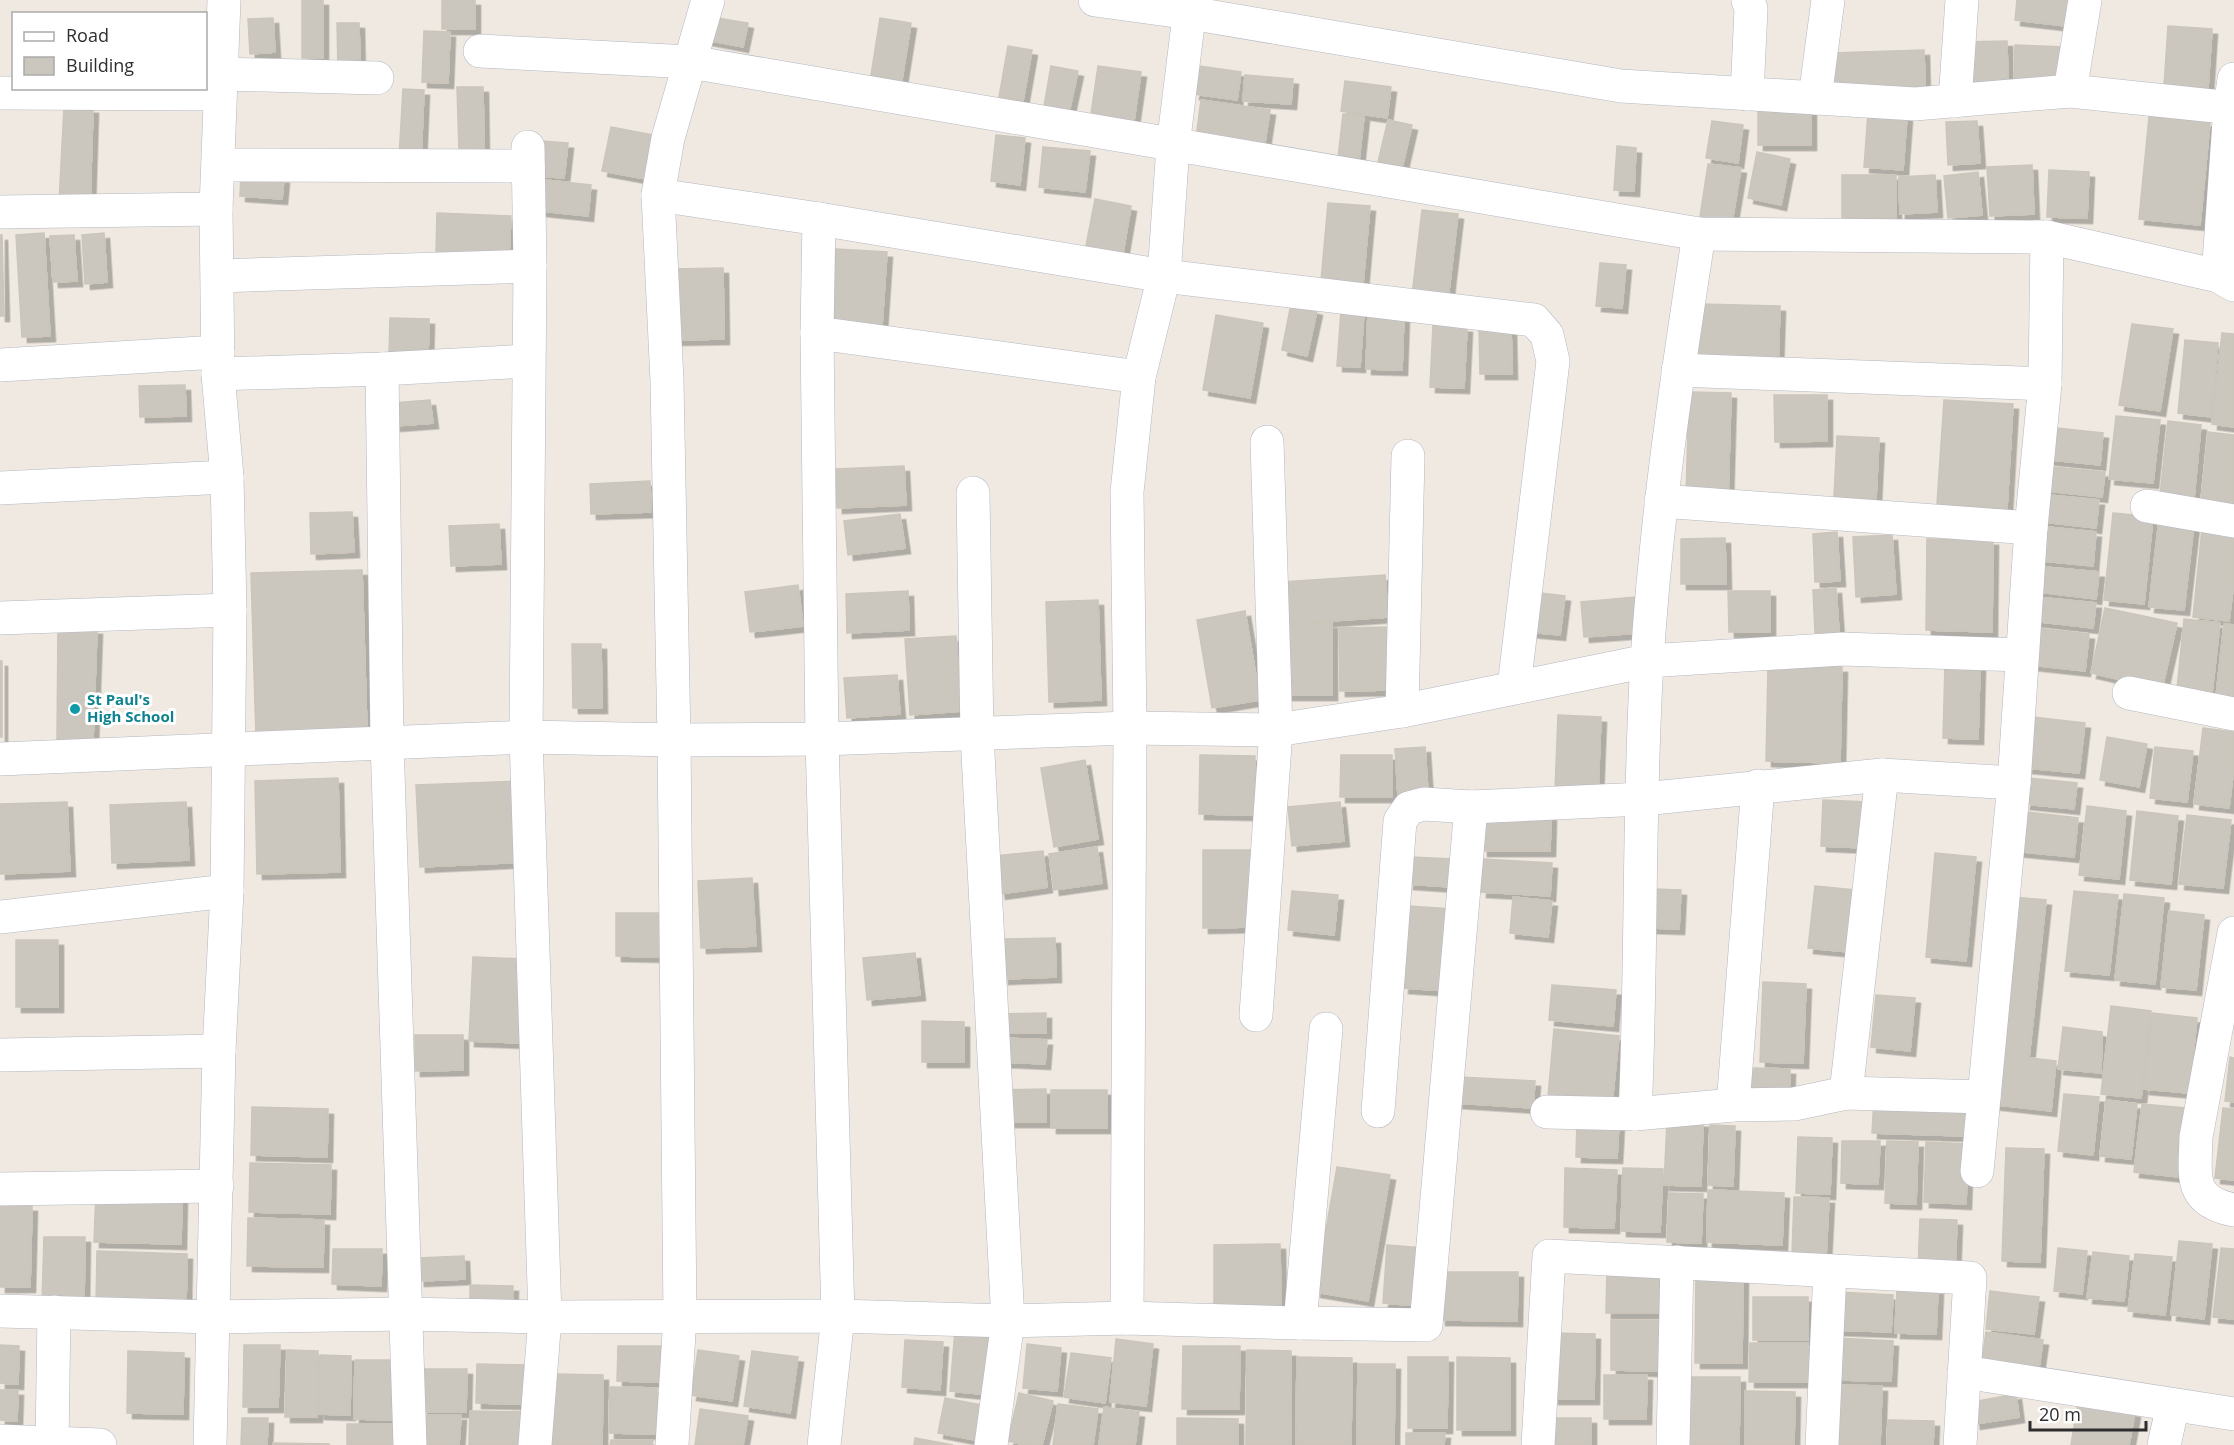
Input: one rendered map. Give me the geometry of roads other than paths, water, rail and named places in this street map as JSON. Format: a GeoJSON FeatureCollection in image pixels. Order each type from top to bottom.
{"type":"FeatureCollection","features":[{"type":"Feature","properties":{"kind":"street"},"geometry":{"type":"LineString","coordinates":[[210,1445],[219,1051],[227,891],[230,610],[227,477],[218,363],[216,209],[224,0]]}},
{"type":"Feature","properties":{"kind":"street"},"geometry":{"type":"LineString","coordinates":[[672,1445],[680,1317],[674,740],[667,381],[658,195],[668,138],[708,0]]}},
{"type":"Feature","properties":{"kind":"street"},"geometry":{"type":"LineString","coordinates":[[480,51],[690,62],[1699,234],[2047,237],[2226,281],[2233,98],[2070,91],[1914,104],[1621,86],[1190,6],[1095,0]]}},
{"type":"Feature","properties":{"kind":"street"},"geometry":{"type":"LineString","coordinates":[[1747,94],[1751,9],[1748,0]]}},
{"type":"Feature","properties":{"kind":"street"},"geometry":{"type":"LineString","coordinates":[[1815,98],[1828,0]]}},
{"type":"Feature","properties":{"kind":"street"},"geometry":{"type":"LineString","coordinates":[[1955,101],[1962,0]]}},
{"type":"Feature","properties":{"kind":"street"},"geometry":{"type":"LineString","coordinates":[[2070,91],[2085,0]]}},
{"type":"Feature","properties":{"kind":"street"},"geometry":{"type":"LineString","coordinates":[[1127,1318],[1130,728],[1127,492],[1139,377],[1164,276],[1173,146],[1190,6]]}},
{"type":"Feature","properties":{"kind":"street"},"geometry":{"type":"LineString","coordinates":[[207,85],[377,78]]}},
{"type":"Feature","properties":{"kind":"street"},"geometry":{"type":"LineString","coordinates":[[0,93],[73,90]]}},
{"type":"Feature","properties":{"kind":"street"},"geometry":{"type":"LineString","coordinates":[[219,165],[528,157],[530,266],[526,737],[545,1317],[535,1445]]}},
{"type":"Feature","properties":{"kind":"street"},"geometry":{"type":"LineString","coordinates":[[658,195],[1164,276],[1534,320],[1547,335],[1553,361],[1514,687]]}},
{"type":"Feature","properties":{"kind":"street"},"geometry":{"type":"LineString","coordinates":[[0,212],[216,209]]}},
{"type":"Feature","properties":{"kind":"street"},"geometry":{"type":"LineString","coordinates":[[819,219],[817,333],[822,740],[838,1316],[824,1445]]}},
{"type":"Feature","properties":{"kind":"street"},"geometry":{"type":"LineString","coordinates":[[1635,1114],[1647,661],[1661,501],[1699,234]]}},
{"type":"Feature","properties":{"kind":"street"},"geometry":{"type":"LineString","coordinates":[[1977,1171],[2014,783],[2021,655],[2045,384],[2047,237]]}},
{"type":"Feature","properties":{"kind":"street"},"geometry":{"type":"LineString","coordinates":[[218,276],[530,266]]}},
{"type":"Feature","properties":{"kind":"street"},"geometry":{"type":"LineString","coordinates":[[817,333],[1139,377]]}},
{"type":"Feature","properties":{"kind":"street"},"geometry":{"type":"LineString","coordinates":[[0,365],[218,363],[382,369],[528,361]]}},
{"type":"Feature","properties":{"kind":"street"},"geometry":{"type":"LineString","coordinates":[[382,369],[387,741],[410,1445]]}},
{"type":"Feature","properties":{"kind":"street"},"geometry":{"type":"LineString","coordinates":[[1678,370],[2045,384]]}},
{"type":"Feature","properties":{"kind":"street"},"geometry":{"type":"LineString","coordinates":[[1256,1015],[1276,730],[1267,442]]}},
{"type":"Feature","properties":{"kind":"street"},"geometry":{"type":"LineString","coordinates":[[1402,711],[1408,456]]}},
{"type":"Feature","properties":{"kind":"street"},"geometry":{"type":"LineString","coordinates":[[0,488],[227,477]]}},
{"type":"Feature","properties":{"kind":"street"},"geometry":{"type":"LineString","coordinates":[[973,493],[977,735],[1008,1321],[990,1445]]}},
{"type":"Feature","properties":{"kind":"street"},"geometry":{"type":"LineString","coordinates":[[1661,501],[2031,528]]}},
{"type":"Feature","properties":{"kind":"street"},"geometry":{"type":"LineString","coordinates":[[2147,506],[2234,521]]}},
{"type":"Feature","properties":{"kind":"street"},"geometry":{"type":"LineString","coordinates":[[0,618],[230,610]]}},
{"type":"Feature","properties":{"kind":"street"},"geometry":{"type":"LineString","coordinates":[[0,759],[387,741],[526,737],[822,740],[1130,728],[1276,730],[1402,711],[1647,661],[1842,649],[2021,655]]}},
{"type":"Feature","properties":{"kind":"street"},"geometry":{"type":"LineString","coordinates":[[2129,693],[2234,714]]}},
{"type":"Feature","properties":{"kind":"street"},"geometry":{"type":"LineString","coordinates":[[1378,1111],[1400,821],[1409,808],[1424,804],[1471,807],[1643,799],[1882,775],[2014,783]]}},
{"type":"Feature","properties":{"kind":"street"},"geometry":{"type":"LineString","coordinates":[[1846,1093],[1882,775]]}},
{"type":"Feature","properties":{"kind":"street"},"geometry":{"type":"LineString","coordinates":[[1733,1105],[1758,786]]}},
{"type":"Feature","properties":{"kind":"street"},"geometry":{"type":"LineString","coordinates":[[0,1311],[213,1317],[406,1314],[545,1317],[838,1316],[1008,1321],[1127,1318],[1426,1325],[1471,807]]}},
{"type":"Feature","properties":{"kind":"street"},"geometry":{"type":"LineString","coordinates":[[0,917],[227,891]]}},
{"type":"Feature","properties":{"kind":"street"},"geometry":{"type":"LineString","coordinates":[[2234,933],[2196,1137],[2195,1165],[2197,1185],[2201,1196],[2210,1202],[2234,1210]]}},
{"type":"Feature","properties":{"kind":"street"},"geometry":{"type":"LineString","coordinates":[[1300,1323],[1326,1029]]}},
{"type":"Feature","properties":{"kind":"street"},"geometry":{"type":"LineString","coordinates":[[0,1055],[219,1051]]}},
{"type":"Feature","properties":{"kind":"street"},"geometry":{"type":"LineString","coordinates":[[1547,1112],[1635,1114],[1733,1105],[1794,1104],[1846,1093],[1984,1097]]}},
{"type":"Feature","properties":{"kind":"street"},"geometry":{"type":"LineString","coordinates":[[0,1189],[217,1186]]}},
{"type":"Feature","properties":{"kind":"street"},"geometry":{"type":"LineString","coordinates":[[1538,1445],[1549,1256],[1970,1278],[1960,1445]]}},
{"type":"Feature","properties":{"kind":"street"},"geometry":{"type":"LineString","coordinates":[[1673,1445],[1677,1262]]}},
{"type":"Feature","properties":{"kind":"street"},"geometry":{"type":"LineString","coordinates":[[1822,1445],[1830,1271]]}},
{"type":"Feature","properties":{"kind":"street"},"geometry":{"type":"LineString","coordinates":[[52,1445],[54,1312]]}},
{"type":"Feature","properties":{"kind":"street"},"geometry":{"type":"LineString","coordinates":[[1964,1372],[2234,1414]]}},
{"type":"Feature","properties":{"kind":"street"},"geometry":{"type":"LineString","coordinates":[[2164,1445],[2173,1405]]}},
{"type":"Feature","properties":{"kind":"street"},"geometry":{"type":"LineString","coordinates":[[0,1441],[52,1445],[100,1445]]}},
{"type":"Feature","properties":{"kind":"place","name":"St Paul's High School"},"geometry":{"type":"Point","coordinates":[75,709]}}]}
